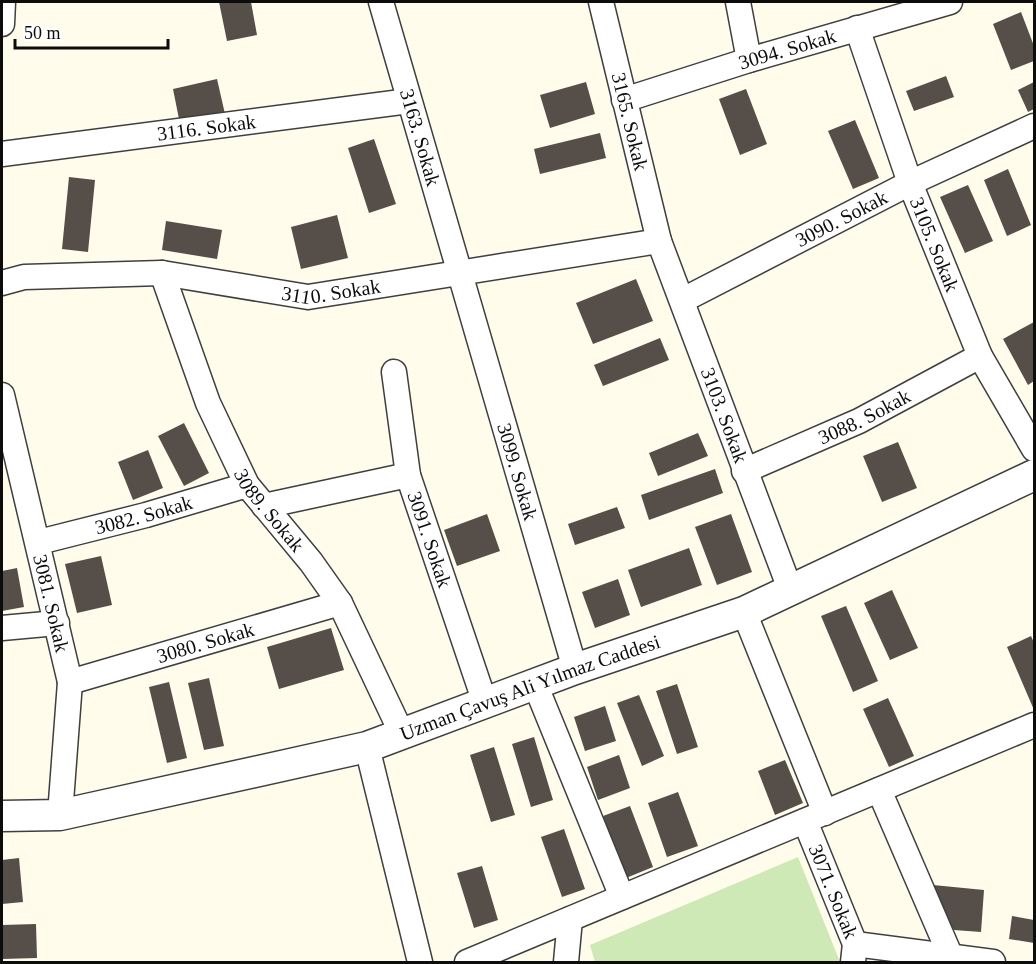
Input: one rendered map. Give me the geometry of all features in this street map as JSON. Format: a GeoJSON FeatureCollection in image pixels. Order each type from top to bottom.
{"type":"FeatureCollection","features":[{"type":"Feature","properties":{"kind":"street"},"geometry":{"type":"LineString","coordinates":[[2,24],[3,2]]}},
{"type":"Feature","properties":{"kind":"street","name":"3163. Sokak"},"geometry":{"type":"LineString","coordinates":[[381,2],[459,273]]}},
{"type":"Feature","properties":{"kind":"street","name":"3165. Sokak"},"geometry":{"type":"LineString","coordinates":[[601,2],[659,241]]}},
{"type":"Feature","properties":{"kind":"street"},"geometry":{"type":"LineString","coordinates":[[738,2],[749,60]]}},
{"type":"Feature","properties":{"kind":"street","name":"3094. Sokak"},"geometry":{"type":"LineString","coordinates":[[624,100],[857,28],[881,11],[950,2]]}},
{"type":"Feature","properties":{"kind":"street","name":"3105. Sokak"},"geometry":{"type":"LineString","coordinates":[[857,28],[910,183],[980,356],[1035,449]]}},
{"type":"Feature","properties":{"kind":"street","name":"3116. Sokak"},"geometry":{"type":"LineString","coordinates":[[2,154],[409,101]]}},
{"type":"Feature","properties":{"kind":"street","name":"3090. Sokak"},"geometry":{"type":"LineString","coordinates":[[683,300],[910,183],[1035,126]]}},
{"type":"Feature","properties":{"kind":"street","name":"3110. Sokak"},"geometry":{"type":"LineString","coordinates":[[2,283],[24,277],[162,273],[308,297],[659,241]]}},
{"type":"Feature","properties":{"kind":"street","name":"3103. Sokak"},"geometry":{"type":"LineString","coordinates":[[659,241],[790,588]]}},
{"type":"Feature","properties":{"kind":"street","name":"3089. Sokak"},"geometry":{"type":"LineString","coordinates":[[162,273],[208,403],[247,485],[311,562],[340,603],[402,734]]}},
{"type":"Feature","properties":{"kind":"street","name":"3099. Sokak"},"geometry":{"type":"LineString","coordinates":[[459,273],[575,669]]}},
{"type":"Feature","properties":{"kind":"street","name":"3088. Sokak"},"geometry":{"type":"LineString","coordinates":[[744,471],[859,421],[980,356]]}},
{"type":"Feature","properties":{"kind":"street","name":"3091. Sokak"},"geometry":{"type":"LineString","coordinates":[[394,372],[408,475],[484,703]]}},
{"type":"Feature","properties":{"kind":"street","name":"3081. Sokak"},"geometry":{"type":"LineString","coordinates":[[2,395],[39,542],[70,682],[60,815]]}},
{"type":"Feature","properties":{"kind":"street"},"geometry":{"type":"LineString","coordinates":[[264,506],[408,475]]}},
{"type":"Feature","properties":{"kind":"street","name":"Uzman Çavuş Ali Yılmaz Caddesi"},"geometry":{"type":"LineString","coordinates":[[2,816],[60,815],[367,747],[575,669],[744,612],[790,588],[1035,475]]}},
{"type":"Feature","properties":{"kind":"street","name":"3082. Sokak"},"geometry":{"type":"LineString","coordinates":[[39,542],[146,515],[247,485]]}},
{"type":"Feature","properties":{"kind":"street","name":"3080. Sokak"},"geometry":{"type":"LineString","coordinates":[[70,682],[340,603]]}},
{"type":"Feature","properties":{"kind":"street","name":"3071. Sokak"},"geometry":{"type":"LineString","coordinates":[[744,612],[815,817],[854,953]]}},
{"type":"Feature","properties":{"kind":"street"},"geometry":{"type":"LineString","coordinates":[[2,628],[57,623]]}},
{"type":"Feature","properties":{"kind":"street"},"geometry":{"type":"LineString","coordinates":[[535,684],[622,897]]}},
{"type":"Feature","properties":{"kind":"street"},"geometry":{"type":"LineString","coordinates":[[467,963],[1035,725]]}},
{"type":"Feature","properties":{"kind":"street"},"geometry":{"type":"LineString","coordinates":[[367,747],[420,963]]}},
{"type":"Feature","properties":{"kind":"street"},"geometry":{"type":"LineString","coordinates":[[879,790],[951,957]]}},
{"type":"Feature","properties":{"kind":"street"},"geometry":{"type":"LineString","coordinates":[[566,963],[570,919]]}},
{"type":"Feature","properties":{"kind":"street"},"geometry":{"type":"LineString","coordinates":[[854,953],[951,957],[984,962]]}},
{"type":"Feature","properties":{"kind":"green space"},"geometry":{"type":"Polygon","coordinates":[[[798,857],[840,962],[595,962],[590,945],[798,857]]]}},
{"type":"Feature","properties":{"kind":"building"},"geometry":{"type":"Polygon","coordinates":[[[219,2],[251,2],[257,35],[227,41],[219,2]]]}},
{"type":"Feature","properties":{"kind":"building"},"geometry":{"type":"Polygon","coordinates":[[[1021,12],[1034,46],[1034,61],[1011,70],[993,24],[1021,12]]]}},
{"type":"Feature","properties":{"kind":"building"},"geometry":{"type":"Polygon","coordinates":[[[946,76],[954,97],[914,111],[906,91],[946,76]]]}},
{"type":"Feature","properties":{"kind":"building"},"geometry":{"type":"Polygon","coordinates":[[[217,79],[225,114],[180,124],[173,89],[217,79]]]}},
{"type":"Feature","properties":{"kind":"building"},"geometry":{"type":"Polygon","coordinates":[[[586,82],[595,114],[550,128],[540,95],[586,82]]]}},
{"type":"Feature","properties":{"kind":"building"},"geometry":{"type":"Polygon","coordinates":[[[1034,82],[1034,109],[1028,112],[1018,90],[1034,82]]]}},
{"type":"Feature","properties":{"kind":"building"},"geometry":{"type":"Polygon","coordinates":[[[746,89],[767,144],[740,155],[719,99],[746,89]]]}},
{"type":"Feature","properties":{"kind":"building"},"geometry":{"type":"Polygon","coordinates":[[[855,120],[879,178],[853,189],[828,131],[855,120]]]}},
{"type":"Feature","properties":{"kind":"building"},"geometry":{"type":"Polygon","coordinates":[[[600,133],[606,158],[540,174],[534,149],[600,133]]]}},
{"type":"Feature","properties":{"kind":"building"},"geometry":{"type":"Polygon","coordinates":[[[374,139],[396,204],[369,213],[348,148],[374,139]]]}},
{"type":"Feature","properties":{"kind":"building"},"geometry":{"type":"Polygon","coordinates":[[[1008,169],[1031,225],[1007,236],[984,180],[1008,169]]]}},
{"type":"Feature","properties":{"kind":"building"},"geometry":{"type":"Polygon","coordinates":[[[69,177],[95,180],[88,252],[62,249],[69,177]]]}},
{"type":"Feature","properties":{"kind":"building"},"geometry":{"type":"Polygon","coordinates":[[[968,185],[993,241],[965,253],[940,197],[968,185]]]}},
{"type":"Feature","properties":{"kind":"building"},"geometry":{"type":"Polygon","coordinates":[[[337,215],[348,258],[301,269],[291,227],[337,215]]]}},
{"type":"Feature","properties":{"kind":"building"},"geometry":{"type":"Polygon","coordinates":[[[166,221],[222,230],[217,259],[162,250],[166,221]]]}},
{"type":"Feature","properties":{"kind":"building"},"geometry":{"type":"Polygon","coordinates":[[[636,279],[653,321],[593,344],[576,303],[636,279]]]}},
{"type":"Feature","properties":{"kind":"building"},"geometry":{"type":"Polygon","coordinates":[[[1034,322],[1034,381],[1028,385],[1003,339],[1034,322]]]}},
{"type":"Feature","properties":{"kind":"building"},"geometry":{"type":"Polygon","coordinates":[[[660,338],[669,360],[603,386],[594,365],[660,338]]]}},
{"type":"Feature","properties":{"kind":"building"},"geometry":{"type":"Polygon","coordinates":[[[184,423],[209,473],[184,486],[158,436],[184,423]]]}},
{"type":"Feature","properties":{"kind":"building"},"geometry":{"type":"Polygon","coordinates":[[[698,433],[708,456],[658,476],[649,453],[698,433]]]}},
{"type":"Feature","properties":{"kind":"building"},"geometry":{"type":"Polygon","coordinates":[[[898,442],[917,488],[882,502],[863,456],[898,442]]]}},
{"type":"Feature","properties":{"kind":"building"},"geometry":{"type":"Polygon","coordinates":[[[148,450],[163,488],[133,500],[118,462],[148,450]]]}},
{"type":"Feature","properties":{"kind":"building"},"geometry":{"type":"Polygon","coordinates":[[[715,469],[723,493],[649,520],[641,495],[715,469]]]}},
{"type":"Feature","properties":{"kind":"building"},"geometry":{"type":"Polygon","coordinates":[[[617,507],[625,528],[575,545],[568,524],[617,507]]]}},
{"type":"Feature","properties":{"kind":"building"},"geometry":{"type":"Polygon","coordinates":[[[487,514],[500,551],[457,566],[444,530],[487,514]]]}},
{"type":"Feature","properties":{"kind":"building"},"geometry":{"type":"Polygon","coordinates":[[[731,514],[752,572],[717,585],[695,527],[731,514]]]}},
{"type":"Feature","properties":{"kind":"building"},"geometry":{"type":"Polygon","coordinates":[[[689,548],[702,585],[641,607],[628,570],[689,548]]]}},
{"type":"Feature","properties":{"kind":"building"},"geometry":{"type":"Polygon","coordinates":[[[101,556],[112,605],[77,613],[65,564],[101,556]]]}},
{"type":"Feature","properties":{"kind":"building"},"geometry":{"type":"Polygon","coordinates":[[[17,568],[24,607],[2,611],[2,571],[17,568]]]}},
{"type":"Feature","properties":{"kind":"building"},"geometry":{"type":"Polygon","coordinates":[[[618,579],[630,615],[595,628],[582,592],[618,579]]]}},
{"type":"Feature","properties":{"kind":"building"},"geometry":{"type":"Polygon","coordinates":[[[892,590],[918,648],[890,660],[864,603],[892,590]]]}},
{"type":"Feature","properties":{"kind":"building"},"geometry":{"type":"Polygon","coordinates":[[[846,606],[878,681],[853,692],[821,616],[846,606]]]}},
{"type":"Feature","properties":{"kind":"building"},"geometry":{"type":"Polygon","coordinates":[[[331,628],[344,670],[279,689],[267,647],[331,628]]]}},
{"type":"Feature","properties":{"kind":"building"},"geometry":{"type":"Polygon","coordinates":[[[1031,636],[1034,643],[1034,710],[1007,647],[1031,636]]]}},
{"type":"Feature","properties":{"kind":"building"},"geometry":{"type":"Polygon","coordinates":[[[209,678],[224,746],[204,750],[188,683],[209,678]]]}},
{"type":"Feature","properties":{"kind":"building"},"geometry":{"type":"Polygon","coordinates":[[[169,682],[187,758],[167,763],[149,687],[169,682]]]}},
{"type":"Feature","properties":{"kind":"building"},"geometry":{"type":"Polygon","coordinates":[[[677,684],[698,747],[677,754],[656,691],[677,684]]]}},
{"type":"Feature","properties":{"kind":"building"},"geometry":{"type":"Polygon","coordinates":[[[639,695],[664,756],[642,766],[617,703],[639,695]]]}},
{"type":"Feature","properties":{"kind":"building"},"geometry":{"type":"Polygon","coordinates":[[[888,698],[914,756],[889,767],[863,709],[888,698]]]}},
{"type":"Feature","properties":{"kind":"building"},"geometry":{"type":"Polygon","coordinates":[[[605,706],[616,741],[585,751],[574,717],[605,706]]]}},
{"type":"Feature","properties":{"kind":"building"},"geometry":{"type":"Polygon","coordinates":[[[534,737],[553,800],[531,807],[512,744],[534,737]]]}},
{"type":"Feature","properties":{"kind":"building"},"geometry":{"type":"Polygon","coordinates":[[[494,747],[515,815],[491,822],[470,755],[494,747]]]}},
{"type":"Feature","properties":{"kind":"building"},"geometry":{"type":"Polygon","coordinates":[[[619,755],[630,788],[598,800],[587,767],[619,755]]]}},
{"type":"Feature","properties":{"kind":"building"},"geometry":{"type":"Polygon","coordinates":[[[785,760],[803,803],[775,815],[758,771],[785,760]]]}},
{"type":"Feature","properties":{"kind":"building"},"geometry":{"type":"Polygon","coordinates":[[[678,792],[698,846],[667,857],[648,803],[678,792]]]}},
{"type":"Feature","properties":{"kind":"building"},"geometry":{"type":"Polygon","coordinates":[[[630,806],[653,867],[626,878],[603,816],[630,806]]]}},
{"type":"Feature","properties":{"kind":"building"},"geometry":{"type":"Polygon","coordinates":[[[564,829],[585,889],[562,897],[541,837],[564,829]]]}},
{"type":"Feature","properties":{"kind":"building"},"geometry":{"type":"Polygon","coordinates":[[[19,858],[23,902],[2,904],[2,860],[19,858]]]}},
{"type":"Feature","properties":{"kind":"building"},"geometry":{"type":"Polygon","coordinates":[[[482,866],[498,920],[474,928],[457,873],[482,866]]]}},
{"type":"Feature","properties":{"kind":"building"},"geometry":{"type":"Polygon","coordinates":[[[933,885],[984,890],[981,932],[954,930],[936,900],[933,885]]]}},
{"type":"Feature","properties":{"kind":"building"},"geometry":{"type":"Polygon","coordinates":[[[1012,916],[1034,920],[1034,943],[1009,939],[1012,916]]]}},
{"type":"Feature","properties":{"kind":"building"},"geometry":{"type":"Polygon","coordinates":[[[36,924],[37,958],[2,959],[2,925],[36,924]]]}}]}
